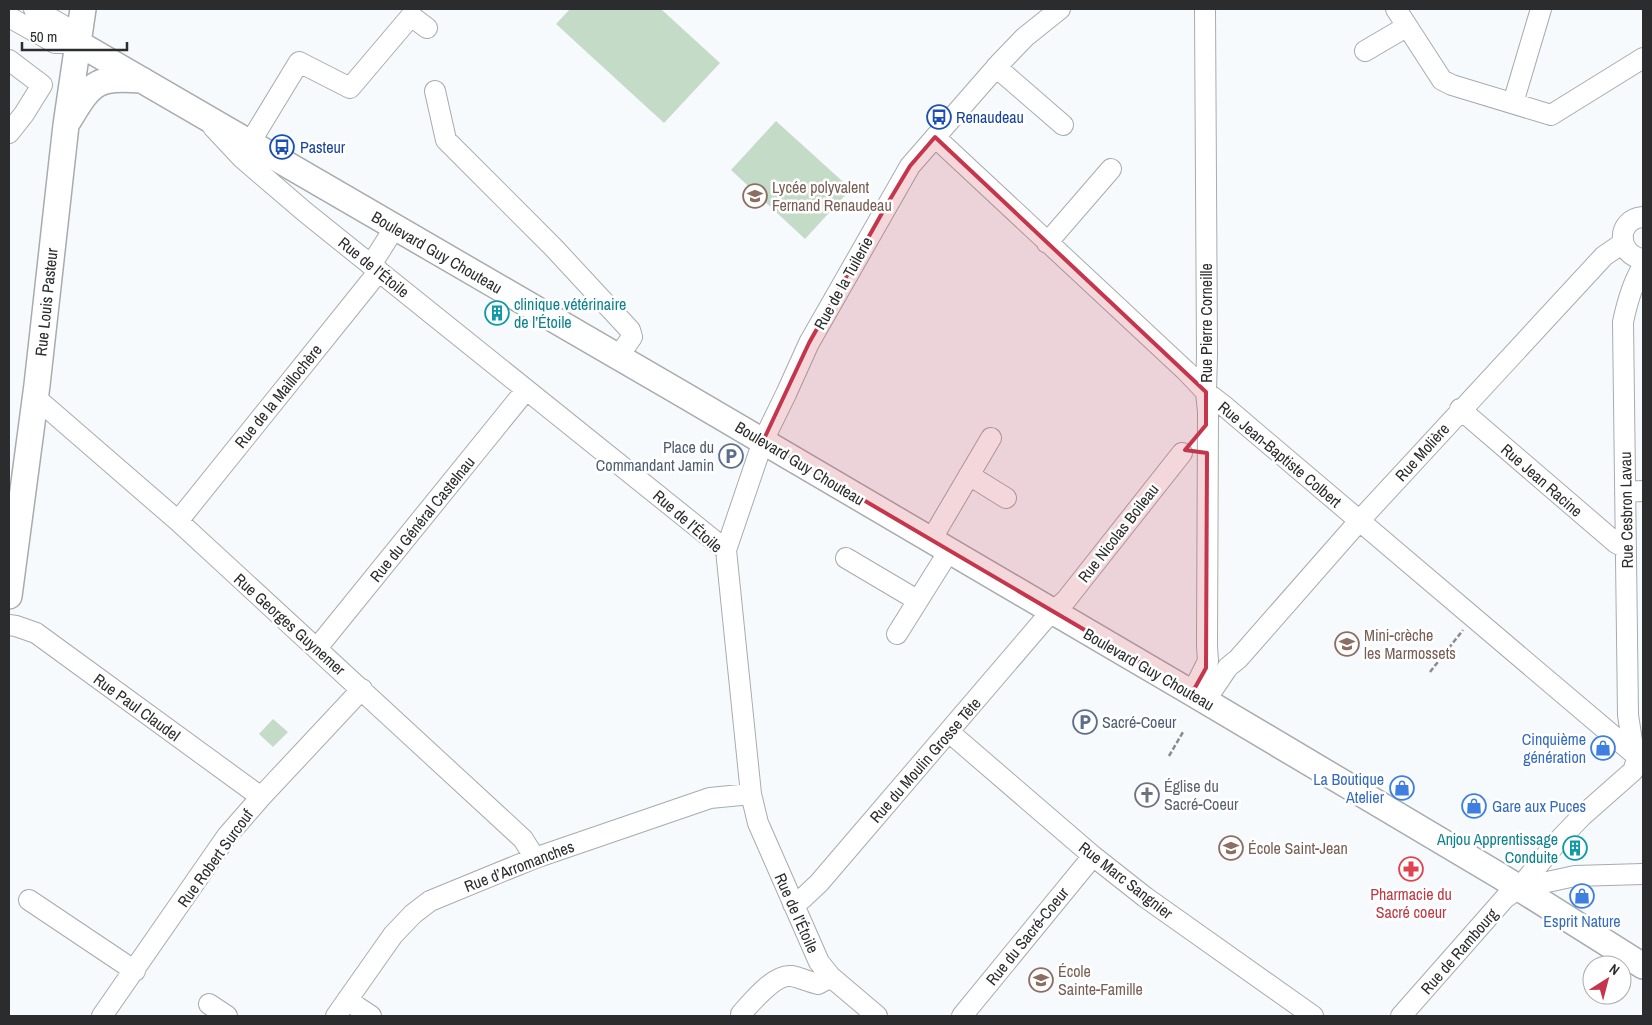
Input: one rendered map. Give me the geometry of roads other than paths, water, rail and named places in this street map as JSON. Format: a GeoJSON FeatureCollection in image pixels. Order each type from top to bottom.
{"type":"FeatureCollection","features":[{"type":"Feature","properties":{"kind":"main road","name":"Rue Louis Pasteur"},"geometry":{"type":"LineString","coordinates":[[9,596],[35,402],[66,125],[83,9]]}},
{"type":"Feature","properties":{"kind":"main road","name":"Boulevard Guy Chouteau"},"geometry":{"type":"LineString","coordinates":[[78,43],[1199,697],[1519,888],[1643,966]]}},
{"type":"Feature","properties":{"kind":"main road"},"geometry":{"type":"LineString","coordinates":[[66,125],[84,95],[100,82],[117,79],[142,80]]}},
{"type":"Feature","properties":{"kind":"street","name":"Rue de la Tuilerie"},"geometry":{"type":"LineString","coordinates":[[726,550],[763,441],[809,343],[910,166],[996,67],[1025,37],[1060,9]]}},
{"type":"Feature","properties":{"kind":"street","name":"Rue Pierre Corneille"},"geometry":{"type":"LineString","coordinates":[[1199,697],[1208,661],[1205,9]]}},
{"type":"Feature","properties":{"kind":"street"},"geometry":{"type":"LineString","coordinates":[[1396,9],[1442,80],[1452,85],[1551,115],[1643,58]]}},
{"type":"Feature","properties":{"kind":"street"},"geometry":{"type":"LineString","coordinates":[[1513,103],[1541,9]]}},
{"type":"Feature","properties":{"kind":"street"},"geometry":{"type":"LineString","coordinates":[[40,10],[64,26],[78,43]]}},
{"type":"Feature","properties":{"kind":"street"},"geometry":{"type":"LineString","coordinates":[[252,144],[257,131],[299,62],[350,88],[411,16],[427,28]]}},
{"type":"Feature","properties":{"kind":"street"},"geometry":{"type":"LineString","coordinates":[[9,17],[55,42],[78,43]]}},
{"type":"Feature","properties":{"kind":"street"},"geometry":{"type":"LineString","coordinates":[[1365,51],[1406,26]]}},
{"type":"Feature","properties":{"kind":"street"},"geometry":{"type":"LineString","coordinates":[[9,60],[42,85],[24,114],[9,133]]}},
{"type":"Feature","properties":{"kind":"street"},"geometry":{"type":"LineString","coordinates":[[996,67],[1063,125]]}},
{"type":"Feature","properties":{"kind":"street"},"geometry":{"type":"LineString","coordinates":[[435,91],[446,140],[553,247],[630,330],[632,337],[618,357]]}},
{"type":"Feature","properties":{"kind":"street","name":"Rue de l’Étoile"},"geometry":{"type":"LineString","coordinates":[[198,112],[242,158],[305,212],[726,550],[751,794],[758,822],[819,962],[831,977],[873,1015]]}},
{"type":"Feature","properties":{"kind":"street","name":"Rue Jean-Baptiste Colbert"},"geometry":{"type":"LineString","coordinates":[[935,137],[1186,371],[1206,392],[1223,404],[1641,757]]}},
{"type":"Feature","properties":{"kind":"street"},"geometry":{"type":"LineString","coordinates":[[1047,243],[1111,169]]}},
{"type":"Feature","properties":{"kind":"street"},"geometry":{"type":"LineString","coordinates":[[305,212],[315,180]]}},
{"type":"Feature","properties":{"kind":"street"},"geometry":{"type":"LineString","coordinates":[[1642,216],[1628,224],[1623,236],[1623,243],[1630,254],[1643,259]]}},
{"type":"Feature","properties":{"kind":"street","name":"Rue de la Maillochère"},"geometry":{"type":"LineString","coordinates":[[178,522],[375,268],[394,227]]}},
{"type":"Feature","properties":{"kind":"street","name":"Rue Molière"},"geometry":{"type":"LineString","coordinates":[[1199,697],[1238,659],[1460,409],[1604,256],[1623,243]]}},
{"type":"Feature","properties":{"kind":"street","name":"Rue Cesbron Lavau"},"geometry":{"type":"LineString","coordinates":[[1641,757],[1632,740],[1628,715],[1626,548],[1634,492],[1623,322],[1638,273],[1643,266]]}},
{"type":"Feature","properties":{"kind":"street"},"geometry":{"type":"LineString","coordinates":[[1624,272],[1622,308],[1625,314]]}},
{"type":"Feature","properties":{"kind":"street","name":"Rue du Général Castelnau"},"geometry":{"type":"LineString","coordinates":[[317,648],[526,390]]}},
{"type":"Feature","properties":{"kind":"street","name":"Rue Georges Guynemer"},"geometry":{"type":"LineString","coordinates":[[35,402],[43,404],[178,522],[362,689],[523,839],[534,858]]}},
{"type":"Feature","properties":{"kind":"street","name":"Rue Jean Racine"},"geometry":{"type":"LineString","coordinates":[[1460,409],[1616,543],[1626,548]]}},
{"type":"Feature","properties":{"kind":"street","name":"Rue Nicolas Boileau"},"geometry":{"type":"LineString","coordinates":[[1052,612],[1066,600],[1206,425]]}},
{"type":"Feature","properties":{"kind":"street"},"geometry":{"type":"LineString","coordinates":[[896,634],[917,600],[969,475],[991,438]]}},
{"type":"Feature","properties":{"kind":"street"},"geometry":{"type":"LineString","coordinates":[[1182,453],[1207,453]]}},
{"type":"Feature","properties":{"kind":"street"},"geometry":{"type":"LineString","coordinates":[[969,475],[1006,498]]}},
{"type":"Feature","properties":{"kind":"street"},"geometry":{"type":"LineString","coordinates":[[846,558],[917,600]]}},
{"type":"Feature","properties":{"kind":"street","name":"Rue du Moulin Grosse Tête"},"geometry":{"type":"LineString","coordinates":[[794,904],[802,899],[819,882],[1052,612]]}},
{"type":"Feature","properties":{"kind":"street","name":"Rue Paul Claudel"},"geometry":{"type":"LineString","coordinates":[[9,626],[16,626],[36,633],[261,797]]}},
{"type":"Feature","properties":{"kind":"street"},"geometry":{"type":"LineString","coordinates":[[1208,661],[1219,667],[1228,667]]}},
{"type":"Feature","properties":{"kind":"street","name":"Rue Robert Surcouf"},"geometry":{"type":"LineString","coordinates":[[102,1016],[227,836],[362,689]]}},
{"type":"Feature","properties":{"kind":"street","name":"Rue Marc Sangnier"},"geometry":{"type":"LineString","coordinates":[[949,732],[1093,856],[1145,898],[1312,1016]]}},
{"type":"Feature","properties":{"kind":"street"},"geometry":{"type":"LineString","coordinates":[[1519,888],[1558,841],[1582,816],[1633,771],[1641,757]]}},
{"type":"Feature","properties":{"kind":"street","name":"Rue d’Arromanches"},"geometry":{"type":"LineString","coordinates":[[341,1008],[394,935],[413,914],[430,901],[534,858],[710,798],[751,794]]}},
{"type":"Feature","properties":{"kind":"street","name":"Rue du Sacré-Coeur"},"geometry":{"type":"LineString","coordinates":[[962,1016],[1093,856]]}},
{"type":"Feature","properties":{"kind":"street"},"geometry":{"type":"LineString","coordinates":[[1519,888],[1575,876],[1643,874]]}},
{"type":"Feature","properties":{"kind":"street","name":"Rue de Rambourg"},"geometry":{"type":"LineString","coordinates":[[1401,1016],[1504,898],[1519,888]]}},
{"type":"Feature","properties":{"kind":"street"},"geometry":{"type":"LineString","coordinates":[[29,900],[134,972]]}},
{"type":"Feature","properties":{"kind":"street"},"geometry":{"type":"LineString","coordinates":[[741,1014],[757,996],[780,977],[790,976],[818,984],[831,977]]}},
{"type":"Feature","properties":{"kind":"street"},"geometry":{"type":"LineString","coordinates":[[209,1004],[227,1016]]}},
{"type":"Feature","properties":{"kind":"street"},"geometry":{"type":"LineString","coordinates":[[341,1008],[371,1016]]}},
{"type":"Feature","properties":{"kind":"place","name":"Renaudeau"},"geometry":{"type":"Point","coordinates":[939,117]}},
{"type":"Feature","properties":{"kind":"place","name":"Pasteur"},"geometry":{"type":"Point","coordinates":[282,147]}},
{"type":"Feature","properties":{"kind":"place","name":"Lycée polyvalent Fernand Renaudeau"},"geometry":{"type":"Point","coordinates":[755,196]}},
{"type":"Feature","properties":{"kind":"place","name":"clinique vétérinaire de l’Étoile"},"geometry":{"type":"Point","coordinates":[497,313]}},
{"type":"Feature","properties":{"kind":"place","name":"Place du Commandant Jamin"},"geometry":{"type":"Point","coordinates":[731,456]}},
{"type":"Feature","properties":{"kind":"place","name":"Mini-crèche les Marmossets"},"geometry":{"type":"Point","coordinates":[1347,644]}},
{"type":"Feature","properties":{"kind":"place","name":"Sacré-Coeur"},"geometry":{"type":"Point","coordinates":[1085,722]}},
{"type":"Feature","properties":{"kind":"place","name":"Cinquième génération"},"geometry":{"type":"Point","coordinates":[1603,748]}},
{"type":"Feature","properties":{"kind":"place","name":"La Boutique Atelier"},"geometry":{"type":"Point","coordinates":[1402,788]}},
{"type":"Feature","properties":{"kind":"place","name":"Église du Sacré-Coeur"},"geometry":{"type":"Point","coordinates":[1147,795]}},
{"type":"Feature","properties":{"kind":"place","name":"Gare aux Puces"},"geometry":{"type":"Point","coordinates":[1474,806]}},
{"type":"Feature","properties":{"kind":"place","name":"École Saint-Jean"},"geometry":{"type":"Point","coordinates":[1231,848]}},
{"type":"Feature","properties":{"kind":"place","name":"Anjou Apprentissage Conduite"},"geometry":{"type":"Point","coordinates":[1575,848]}},
{"type":"Feature","properties":{"kind":"place","name":"Pharmacie du Sacré coeur"},"geometry":{"type":"Point","coordinates":[1411,869]}},
{"type":"Feature","properties":{"kind":"place","name":"Esprit Nature"},"geometry":{"type":"Point","coordinates":[1582,896]}},
{"type":"Feature","properties":{"kind":"place","name":"École Sainte-Famille"},"geometry":{"type":"Point","coordinates":[1041,980]}}]}
